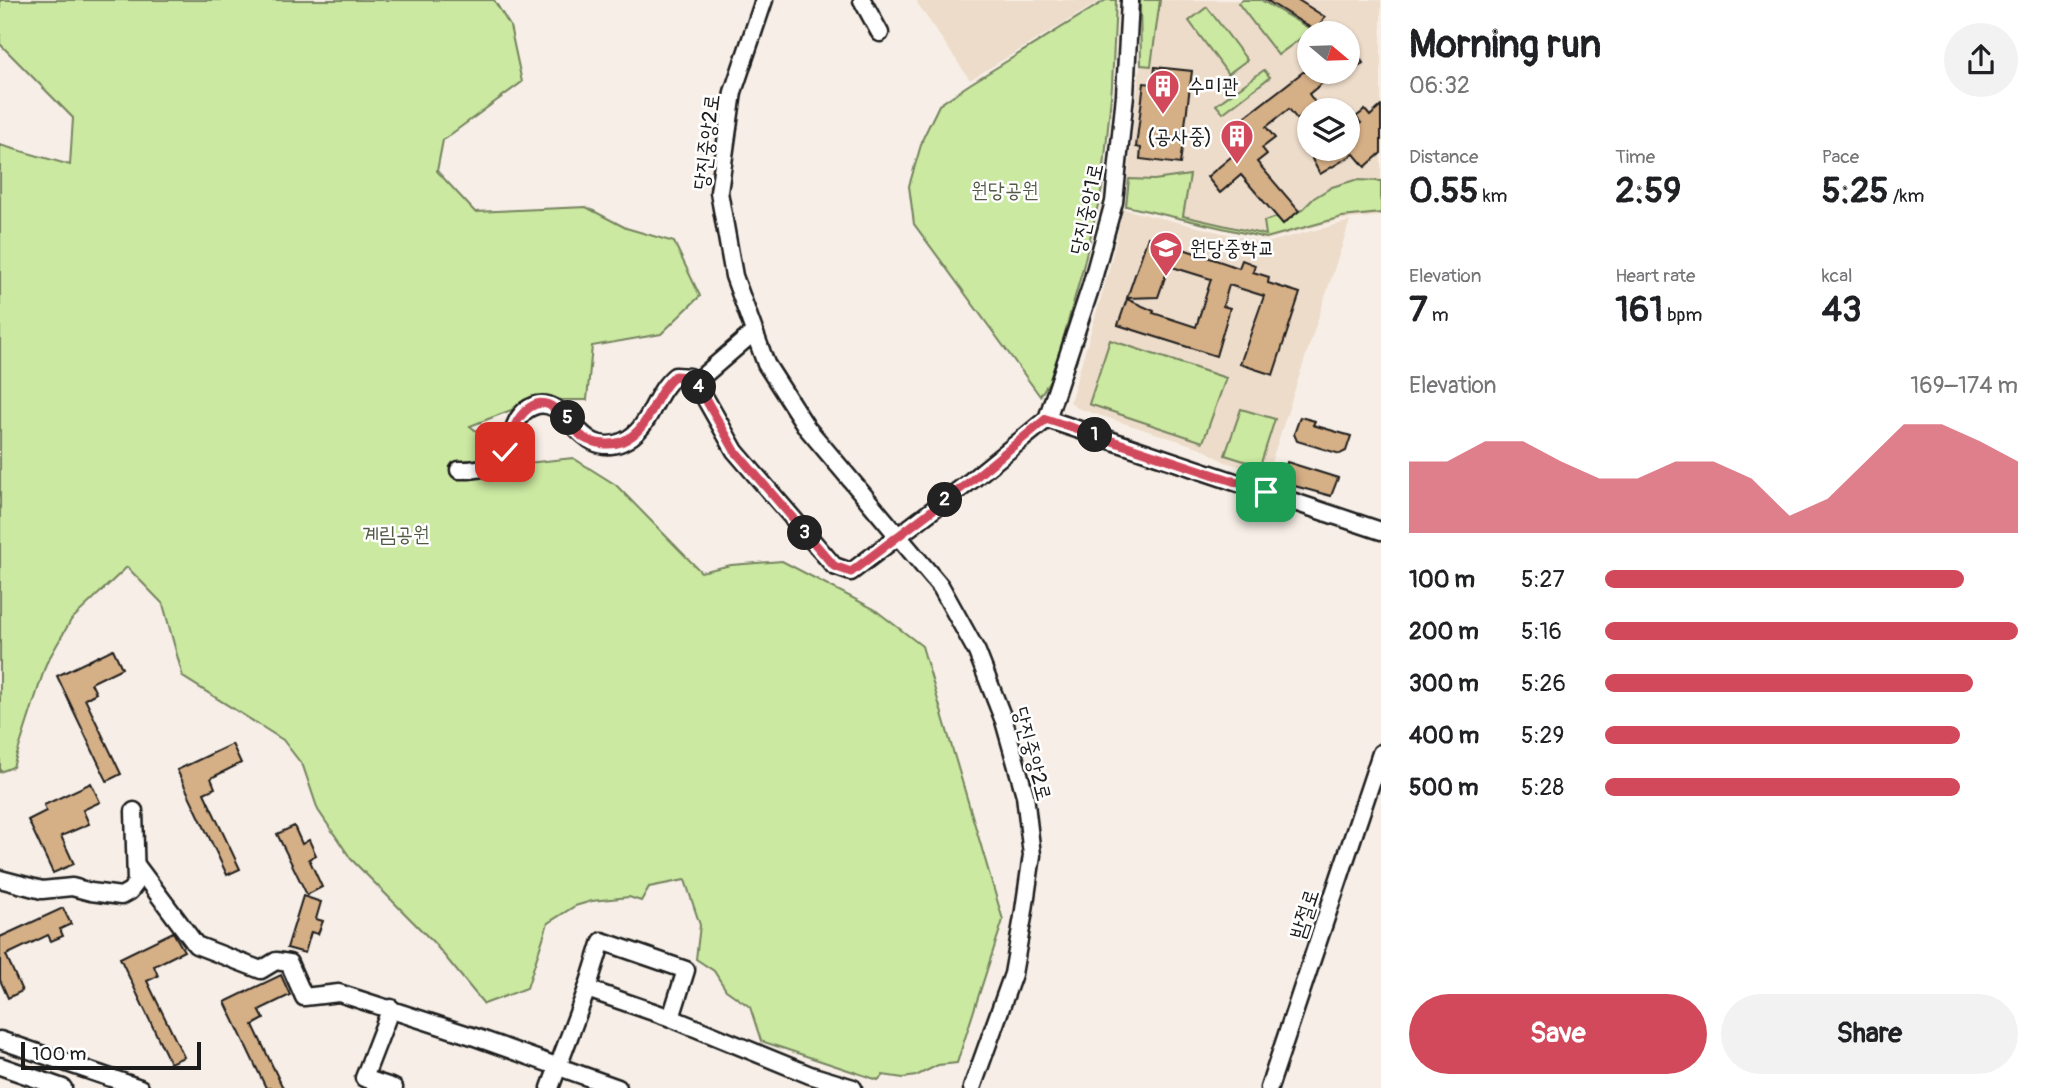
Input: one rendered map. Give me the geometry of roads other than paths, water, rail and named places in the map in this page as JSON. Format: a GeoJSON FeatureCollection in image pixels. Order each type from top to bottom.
{"type":"FeatureCollection","features":[{"type":"Feature","properties":{"kind":"street","name":"당진중앙2로"},"geometry":{"type":"LineString","coordinates":[[764,0],[733,92],[719,192],[734,276],[766,364],[807,428],[941,587],[978,652],[1004,721],[1025,795],[1032,855],[1013,974],[972,1088]]}},
{"type":"Feature","properties":{"kind":"street"},"geometry":{"type":"LineString","coordinates":[[862,0],[880,33]]}},
{"type":"Feature","properties":{"kind":"street","name":"당진중앙1로"},"geometry":{"type":"LineString","coordinates":[[1046,419],[1091,286],[1114,202],[1125,95],[1130,0]]}},
{"type":"Feature","properties":{"kind":"street"},"geometry":{"type":"LineString","coordinates":[[696,382],[754,332]]}},
{"type":"Feature","properties":{"kind":"street"},"geometry":{"type":"LineString","coordinates":[[459,470],[487,468],[497,461],[509,444],[517,420],[535,405],[548,405],[567,417],[584,438],[598,443],[621,442],[641,429],[665,384],[675,376],[690,377],[696,382],[735,451],[834,566],[851,572],[972,480],[1046,419],[1381,531]]}},
{"type":"Feature","properties":{"kind":"street","name":"밤절로"},"geometry":{"type":"LineString","coordinates":[[1269,1088],[1381,752]]}},
{"type":"Feature","properties":{"kind":"street"},"geometry":{"type":"LineString","coordinates":[[0,879],[42,890],[72,887],[121,897],[136,883],[134,811]]}},
{"type":"Feature","properties":{"kind":"street"},"geometry":{"type":"LineString","coordinates":[[137,866],[196,945],[261,970],[276,961],[289,963],[304,997],[339,993],[618,1088]]}},
{"type":"Feature","properties":{"kind":"street"},"geometry":{"type":"LineString","coordinates":[[550,1088],[602,941],[686,970],[671,1018]]}},
{"type":"Feature","properties":{"kind":"street"},"geometry":{"type":"LineString","coordinates":[[587,989],[671,1018],[808,1081],[853,1088]]}},
{"type":"Feature","properties":{"kind":"street"},"geometry":{"type":"LineString","coordinates":[[391,1009],[364,1078],[394,1088]]}},
{"type":"Feature","properties":{"kind":"street"},"geometry":{"type":"LineString","coordinates":[[0,1040],[140,1088]]}},
{"type":"Feature","properties":{"kind":"street"},"geometry":{"type":"LineString","coordinates":[[0,1066],[63,1088]]}},
{"type":"Feature","properties":{"kind":"place","name":"수미관"},"geometry":{"type":"Point","coordinates":[1163,116]}},
{"type":"Feature","properties":{"kind":"place","name":"(공사중)"},"geometry":{"type":"Point","coordinates":[1237,166]}},
{"type":"Feature","properties":{"kind":"place","name":"원당중학교"},"geometry":{"type":"Point","coordinates":[1166,278]}},
{"type":"Feature","properties":{"kind":"park label","name":"원당공원"},"geometry":{"type":"Point","coordinates":[1005,190]}},
{"type":"Feature","properties":{"kind":"park label","name":"계림공원"},"geometry":{"type":"Point","coordinates":[396,534]}}]}
